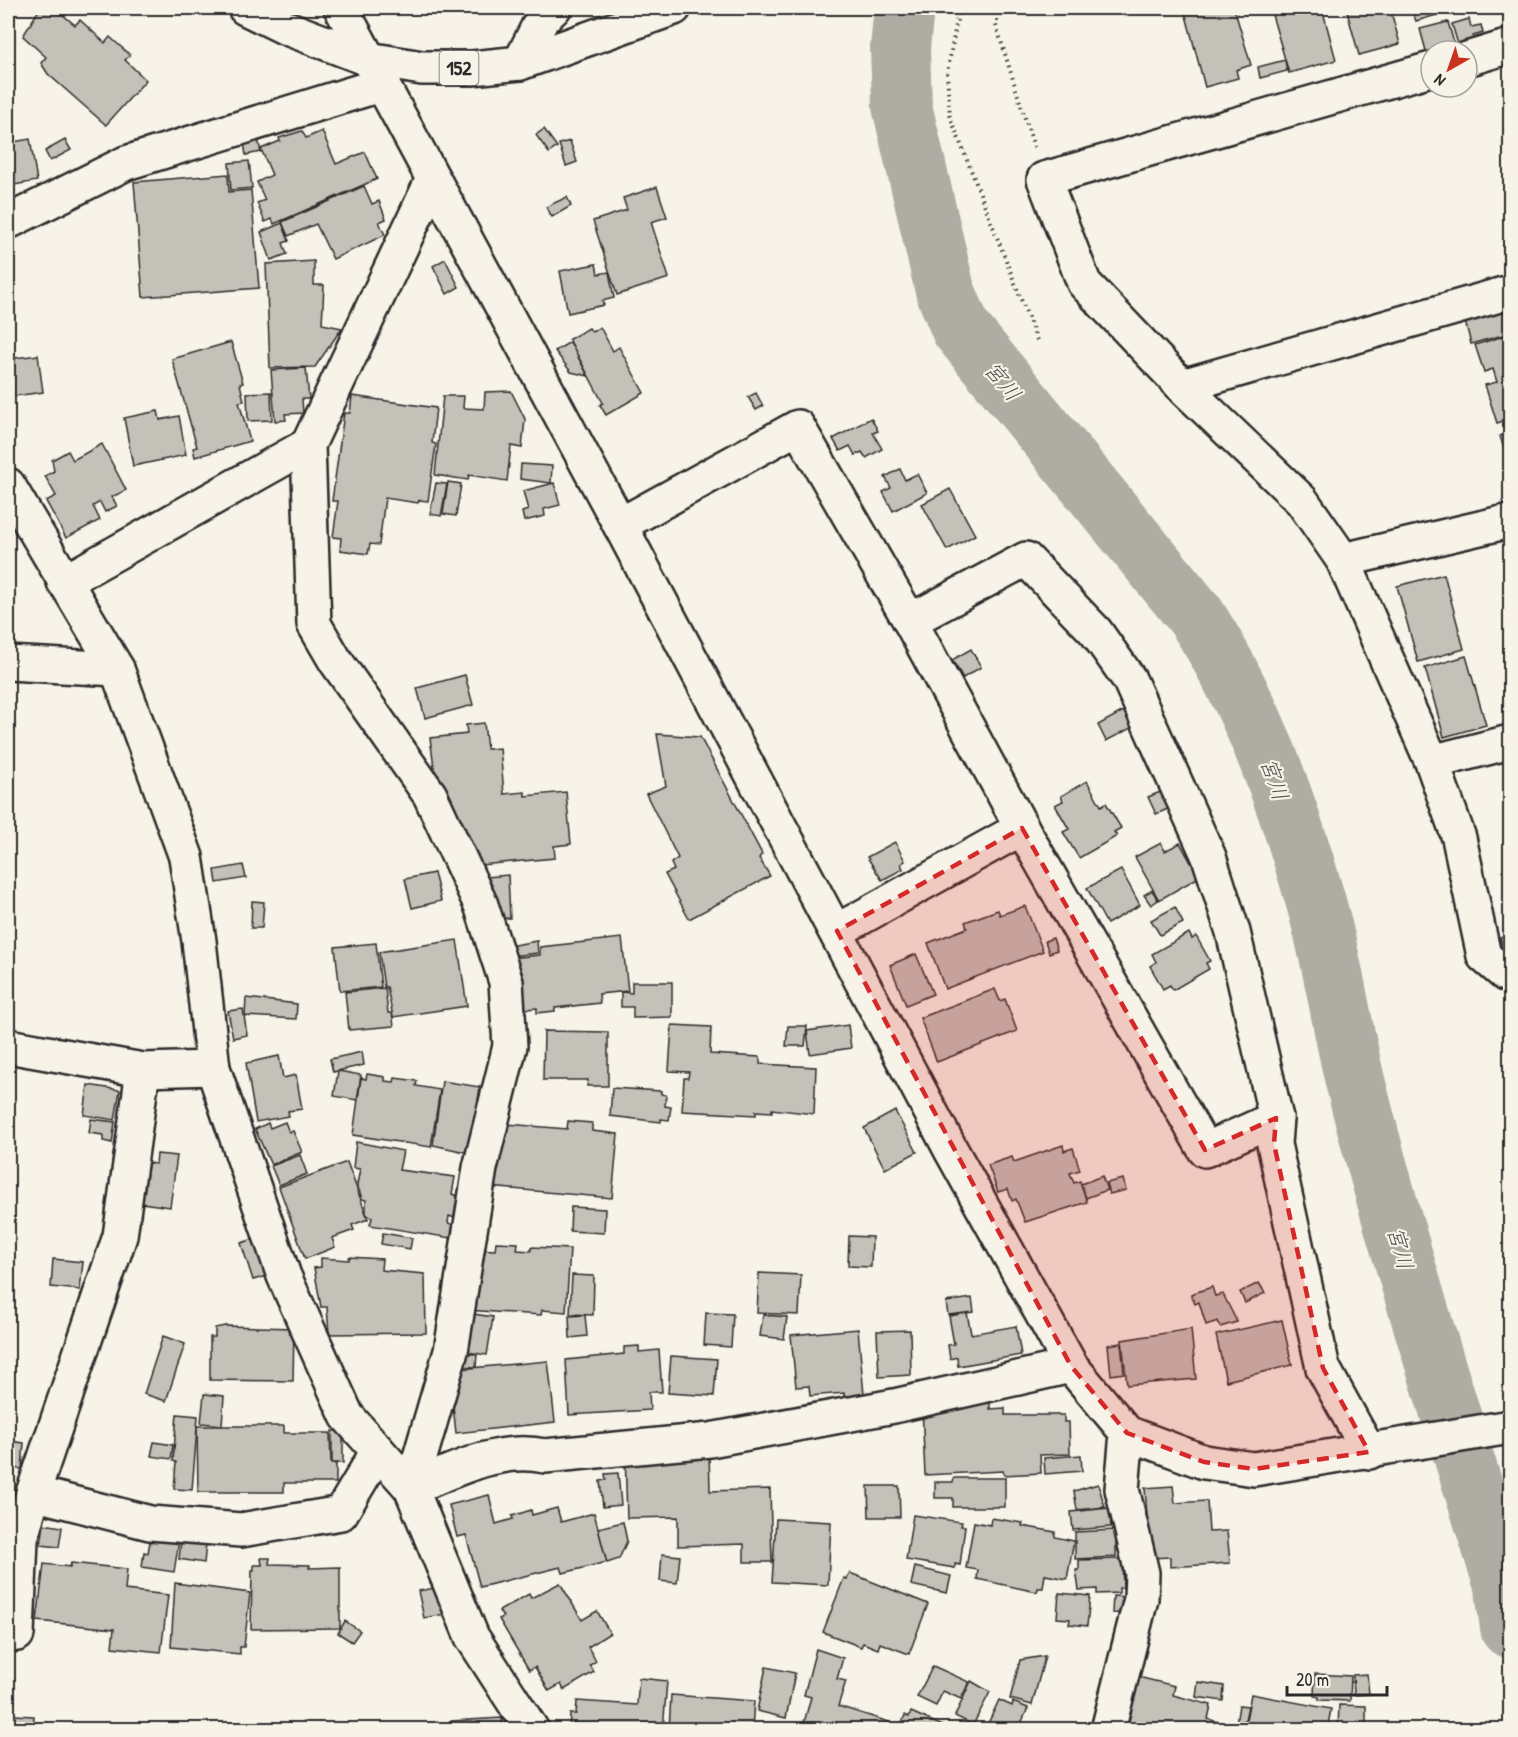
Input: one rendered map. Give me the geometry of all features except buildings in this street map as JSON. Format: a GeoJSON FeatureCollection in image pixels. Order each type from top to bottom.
{"type":"FeatureCollection","features":[{"type":"Feature","properties":{"kind":"main road","name":"152"},"geometry":{"type":"LineString","coordinates":[[245,8],[375,72],[422,68],[472,68],[520,63],[675,8]]}},
{"type":"Feature","properties":{"kind":"main road"},"geometry":{"type":"LineString","coordinates":[[341,8],[837,931],[951,1150],[1071,1366],[1126,1433],[1204,1462],[1254,1469],[1510,1428]]}},
{"type":"Feature","properties":{"kind":"main road"},"geometry":{"type":"LineString","coordinates":[[520,63],[542,19],[554,8]]}},
{"type":"Feature","properties":{"kind":"main road"},"geometry":{"type":"LineString","coordinates":[[1479,55],[1510,46]]}},
{"type":"Feature","properties":{"kind":"main road"},"geometry":{"type":"LineString","coordinates":[[8,222],[126,163],[375,72]]}},
{"type":"Feature","properties":{"kind":"main road"},"geometry":{"type":"LineString","coordinates":[[1419,72],[1044,179],[1084,282],[1182,386],[1302,501],[1343,560],[1432,762],[1459,838],[1484,956],[1505,974],[1510,972]]}},
{"type":"Feature","properties":{"kind":"main road"},"geometry":{"type":"LineString","coordinates":[[411,1488],[451,1351],[480,1168],[510,1046],[506,982],[481,904],[429,795],[336,660],[314,624],[308,445],[433,179]]}},
{"type":"Feature","properties":{"kind":"main road"},"geometry":{"type":"LineString","coordinates":[[1182,386],[1510,292]]}},
{"type":"Feature","properties":{"kind":"main road"},"geometry":{"type":"LineString","coordinates":[[620,525],[798,427],[910,621],[1022,828],[1205,1150],[1276,1118]]}},
{"type":"Feature","properties":{"kind":"main road"},"geometry":{"type":"LineString","coordinates":[[64,582],[308,445]]}},
{"type":"Feature","properties":{"kind":"main road"},"geometry":{"type":"LineString","coordinates":[[8,485],[117,669],[186,857],[199,941],[213,1068],[284,1276],[347,1416],[411,1488],[472,1637],[532,1730]]}},
{"type":"Feature","properties":{"kind":"main road"},"geometry":{"type":"LineString","coordinates":[[1343,560],[1510,521]]}},
{"type":"Feature","properties":{"kind":"main road"},"geometry":{"type":"LineString","coordinates":[[910,621],[1026,559],[1096,632],[1129,679],[1209,856],[1233,932],[1276,1118],[1274,1144],[1323,1368],[1382,1449]]}},
{"type":"Feature","properties":{"kind":"main road"},"geometry":{"type":"LineString","coordinates":[[8,663],[117,669]]}},
{"type":"Feature","properties":{"kind":"main road"},"geometry":{"type":"LineString","coordinates":[[1432,762],[1510,742]]}},
{"type":"Feature","properties":{"kind":"main road"},"geometry":{"type":"LineString","coordinates":[[837,931],[1022,828]]}},
{"type":"Feature","properties":{"kind":"main road"},"geometry":{"type":"LineString","coordinates":[[8,1046],[143,1070],[213,1068]]}},
{"type":"Feature","properties":{"kind":"main road"},"geometry":{"type":"LineString","coordinates":[[8,1635],[17,1634],[21,1539],[33,1493],[120,1236],[143,1070]]}},
{"type":"Feature","properties":{"kind":"main road"},"geometry":{"type":"LineString","coordinates":[[411,1488],[491,1457],[531,1453],[545,1456],[710,1440],[894,1406],[1071,1366]]}},
{"type":"Feature","properties":{"kind":"main road"},"geometry":{"type":"LineString","coordinates":[[1108,1730],[1141,1599],[1142,1573],[1122,1489],[1126,1433]]}},
{"type":"Feature","properties":{"kind":"main road"},"geometry":{"type":"LineString","coordinates":[[33,1493],[150,1523],[241,1530],[341,1514],[378,1451]]}},
{"type":"Feature","properties":{"kind":"path"},"geometry":{"type":"LineString","coordinates":[[959,8],[947,74],[950,116],[1038,343]]}},
{"type":"Feature","properties":{"kind":"path"},"geometry":{"type":"LineString","coordinates":[[1000,8],[996,25],[1044,179]]}},
{"type":"Feature","properties":{"kind":"highlighted area"},"geometry":{"type":"Polygon","coordinates":[[[1022,828],[1205,1150],[1276,1118],[1274,1144],[1323,1368],[1369,1452],[1254,1469],[1204,1462],[1127,1433],[1071,1366],[837,931],[1022,828]]]}},
{"type":"Feature","properties":{"kind":"waterway","name":"宮川"},"geometry":{"type":"LineString","coordinates":[[904,8],[900,48],[902,106],[945,290],[961,329],[1196,616],[1251,717],[1280,789],[1321,922],[1356,1085],[1390,1212],[1505,1589],[1510,1628]]}},
{"type":"Feature","properties":{"kind":"waterway","name":"宮川"},"geometry":{"type":"LineString","coordinates":[[1505,1589],[1510,1584]]}}]}
